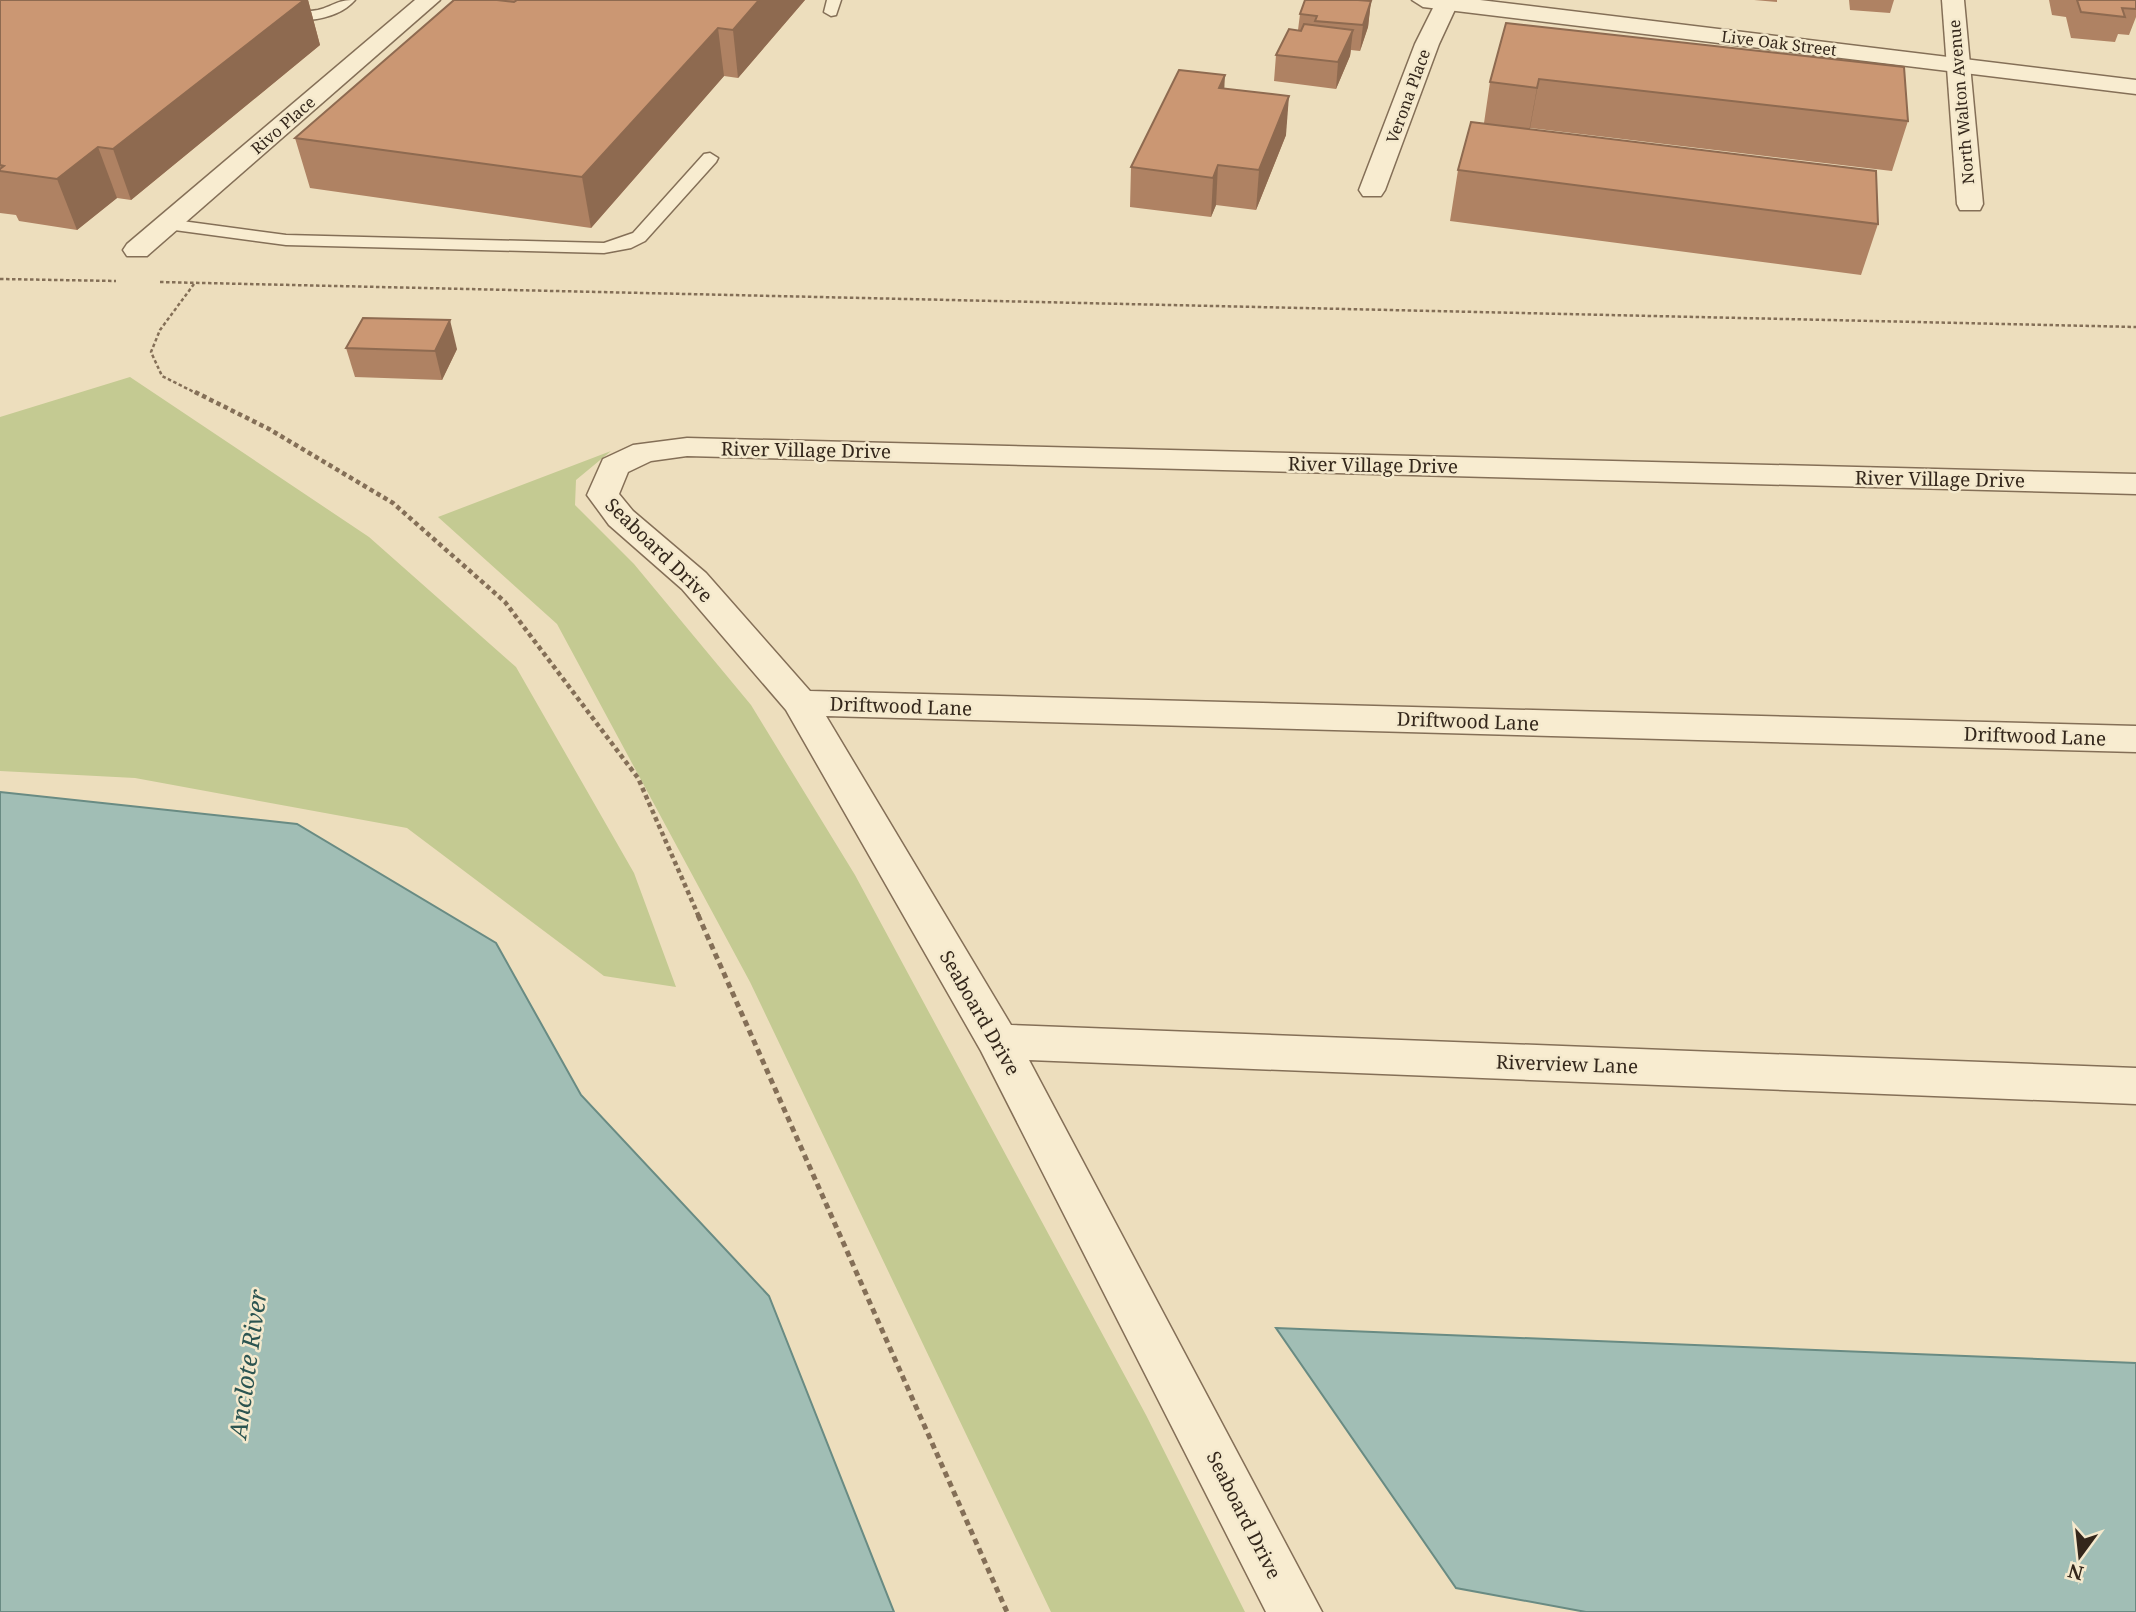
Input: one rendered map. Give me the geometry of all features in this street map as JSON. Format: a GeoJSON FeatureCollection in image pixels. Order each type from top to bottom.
{"type":"FeatureCollection","features":[{"type":"Feature","properties":{"kind":"street","name":"Rivo Place"},"geometry":{"type":"LineString","coordinates":[[137,250],[429,0]]}},
{"type":"Feature","properties":{"kind":"street","name":"North Walton Avenue"},"geometry":{"type":"LineString","coordinates":[[1953,0],[1970,204]]}},
{"type":"Feature","properties":{"kind":"street","name":"Live Oak Street"},"geometry":{"type":"LineString","coordinates":[[1434,1],[2136,87]]}},
{"type":"Feature","properties":{"kind":"street","name":"Verona Place"},"geometry":{"type":"LineString","coordinates":[[1373,190],[1427,44],[1434,1]]}},
{"type":"Feature","properties":{"kind":"street","name":"River Village Drive"},"geometry":{"type":"LineString","coordinates":[[614,466],[644,452],[687,447],[2136,484]]}},
{"type":"Feature","properties":{"kind":"street","name":"Seaboard Drive"},"geometry":{"type":"LineString","coordinates":[[614,466],[603,495],[621,518],[694,581],[800,703],[998,1042],[1295,1612]]}},
{"type":"Feature","properties":{"kind":"street","name":"Driftwood Lane"},"geometry":{"type":"LineString","coordinates":[[800,703],[2136,739]]}},
{"type":"Feature","properties":{"kind":"street","name":"Riverview Lane"},"geometry":{"type":"LineString","coordinates":[[998,1042],[2136,1086]]}},
{"type":"Feature","properties":{"kind":"lane"},"geometry":{"type":"LineString","coordinates":[[256,0],[252,3],[262,13],[304,17],[335,10],[348,0]]}},
{"type":"Feature","properties":{"kind":"lane"},"geometry":{"type":"LineString","coordinates":[[167,224],[286,240],[604,248],[625,244],[639,237],[710,158]]}},
{"type":"Feature","properties":{"kind":"path"},"geometry":{"type":"LineString","coordinates":[[0,279],[125,282]]}},
{"type":"Feature","properties":{"kind":"path"},"geometry":{"type":"LineString","coordinates":[[153,282],[2136,327]]}},
{"type":"Feature","properties":{"kind":"path"},"geometry":{"type":"LineString","coordinates":[[195,283],[160,330],[151,352],[162,376],[269,429],[393,503],[505,602],[638,778],[821,1198],[1007,1612]]}},
{"type":"Feature","properties":{"kind":"green space"},"geometry":{"type":"Polygon","coordinates":[[[130,377],[369,537],[516,667],[634,873],[676,987],[604,976],[407,828],[135,778],[0,771],[0,417],[130,377]]]}},
{"type":"Feature","properties":{"kind":"green space"},"geometry":{"type":"Polygon","coordinates":[[[611,451],[576,480],[575,505],[634,564],[751,705],[855,875],[1146,1415],[1245,1612],[1051,1612],[750,982],[557,624],[438,517],[611,451]]]}},
{"type":"Feature","properties":{"kind":"water","name":"Anclote River"},"geometry":{"type":"Polygon","coordinates":[[[0,792],[297,824],[496,943],[581,1095],[769,1296],[894,1612],[0,1612],[0,792]]]}},
{"type":"Feature","properties":{"kind":"water"},"geometry":{"type":"Polygon","coordinates":[[[1276,1328],[2136,1363],[2136,1612],[1586,1612],[1456,1588],[1276,1328]]]}},
{"type":"Feature","properties":{"kind":"building"},"geometry":{"type":"Polygon","coordinates":[[[0,0],[304,0],[113,149],[98,147],[57,179],[0,171],[4,166],[0,165],[0,0]]]}},
{"type":"Feature","properties":{"kind":"building"},"geometry":{"type":"Polygon","coordinates":[[[454,0],[759,0],[733,30],[718,28],[582,177],[295,138],[454,0]]]}},
{"type":"Feature","properties":{"kind":"building"},"geometry":{"type":"Polygon","coordinates":[[[1305,0],[1371,1],[1363,25],[1315,21],[1317,16],[1300,14],[1305,0]]]}},
{"type":"Feature","properties":{"kind":"building"},"geometry":{"type":"Polygon","coordinates":[[[2077,0],[2136,0],[2136,9],[2122,8],[2125,17],[2081,12],[2077,0]]]}},
{"type":"Feature","properties":{"kind":"building"},"geometry":{"type":"Polygon","coordinates":[[[1506,23],[1904,67],[1908,121],[1539,79],[1537,88],[1490,82],[1506,23]]]}},
{"type":"Feature","properties":{"kind":"building"},"geometry":{"type":"Polygon","coordinates":[[[1304,24],[1353,30],[1338,62],[1276,55],[1289,29],[1301,31],[1304,24]]]}},
{"type":"Feature","properties":{"kind":"building"},"geometry":{"type":"Polygon","coordinates":[[[1179,70],[1225,75],[1219,88],[1289,96],[1259,170],[1218,165],[1213,178],[1131,167],[1179,70]]]}},
{"type":"Feature","properties":{"kind":"building"},"geometry":{"type":"Polygon","coordinates":[[[1471,122],[1876,171],[1878,224],[1458,170],[1471,122]]]}},
{"type":"Feature","properties":{"kind":"building"},"geometry":{"type":"Polygon","coordinates":[[[363,318],[450,320],[435,351],[346,348],[363,318]]]}}]}
